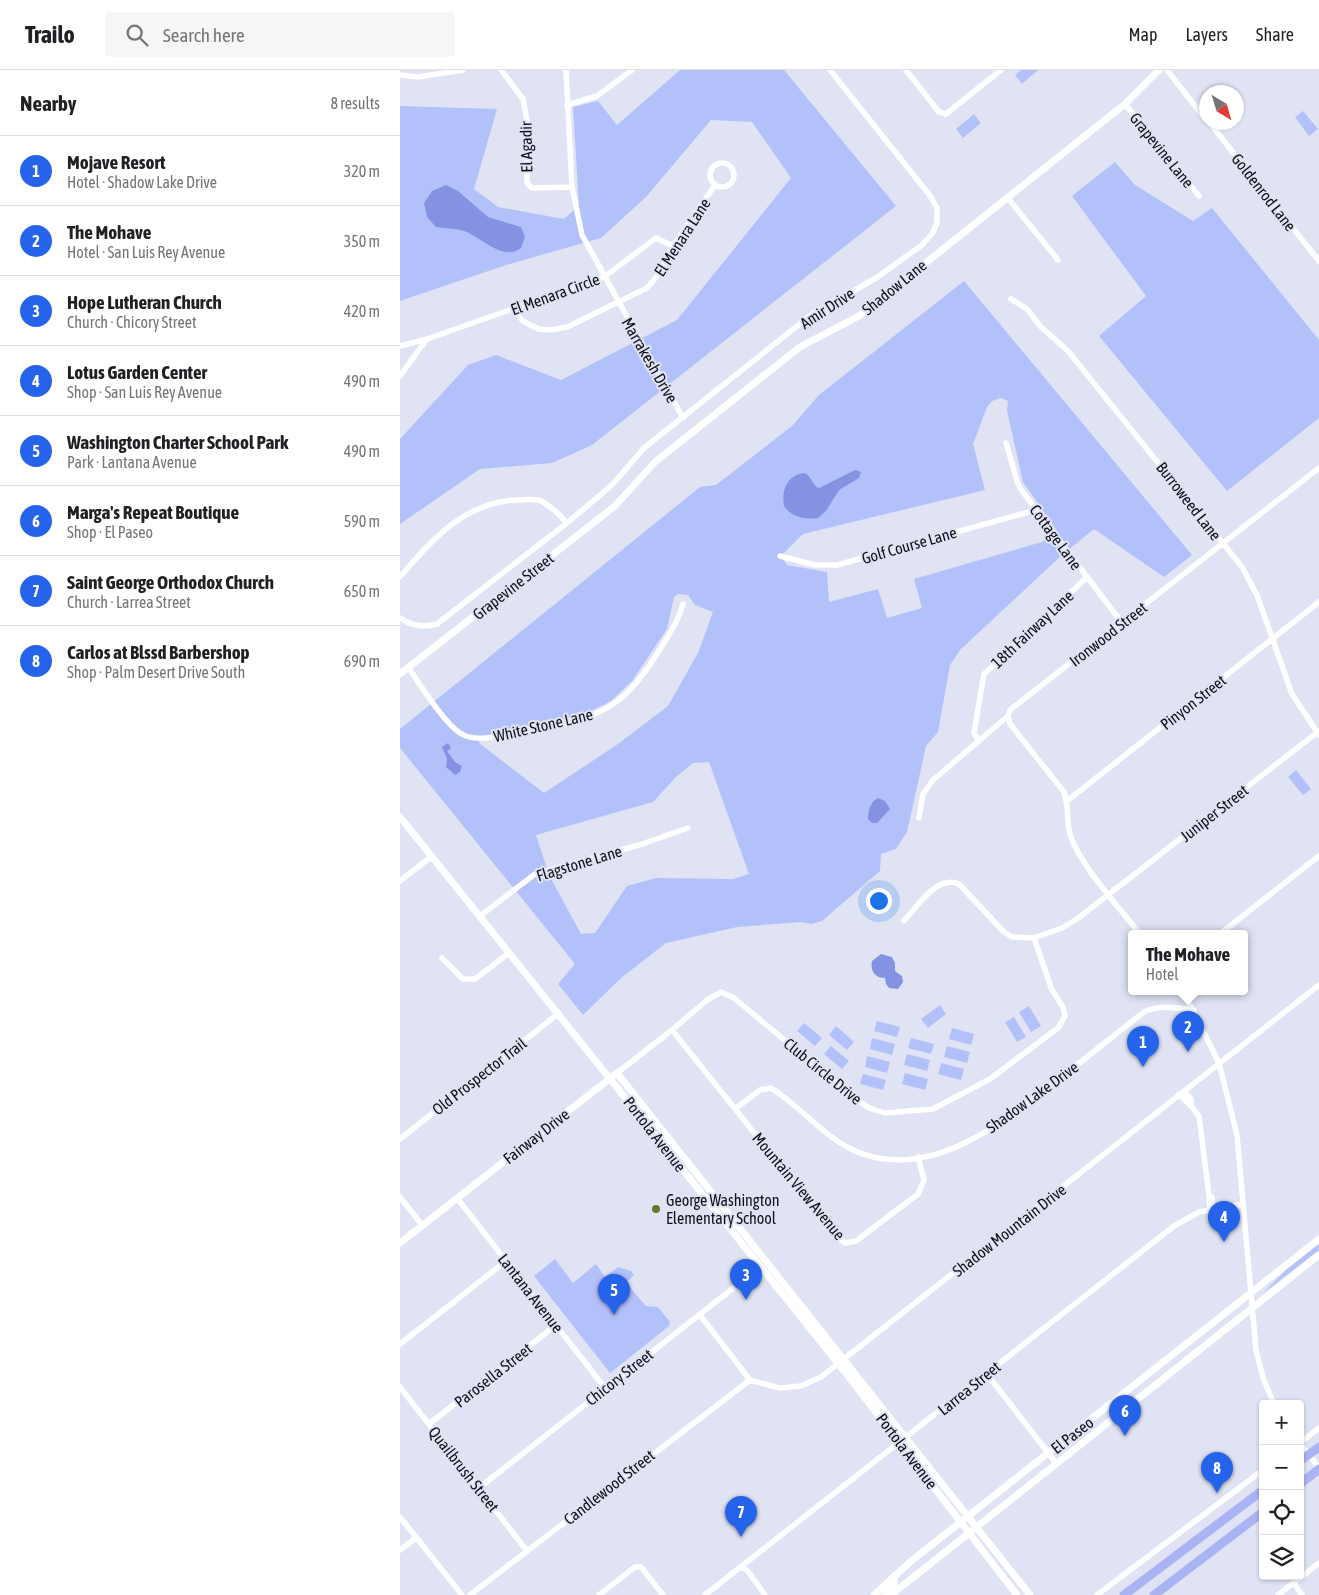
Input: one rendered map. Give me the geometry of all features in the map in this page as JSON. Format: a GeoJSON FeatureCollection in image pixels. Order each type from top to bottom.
{"type":"FeatureCollection","features":[{"type":"Feature","properties":{"kind":"main road"},"geometry":{"type":"LineString","coordinates":[[1304,1458],[1319,1447]]}},
{"type":"Feature","properties":{"kind":"main road"},"geometry":{"type":"LineString","coordinates":[[1304,1481],[1319,1469]]}},
{"type":"Feature","properties":{"kind":"main road"},"geometry":{"type":"LineString","coordinates":[[1124,1595],[1259,1493]]}},
{"type":"Feature","properties":{"kind":"main road"},"geometry":{"type":"LineString","coordinates":[[1154,1595],[1259,1515]]}},
{"type":"Feature","properties":{"kind":"street"},"geometry":{"type":"LineString","coordinates":[[400,76],[418,77],[450,74],[463,70]]}},
{"type":"Feature","properties":{"kind":"street","name":"El Agadir"},"geometry":{"type":"LineString","coordinates":[[501,70],[523,99],[527,122],[527,183],[532,188],[572,187]]}},
{"type":"Feature","properties":{"kind":"street","name":"Marrakesh Drive"},"geometry":{"type":"LineString","coordinates":[[400,618],[408,623],[426,627],[437,624],[567,523],[612,485],[644,448],[684,418],[618,303],[582,235],[572,187],[566,70]]}},
{"type":"Feature","properties":{"kind":"street"},"geometry":{"type":"LineString","coordinates":[[567,105],[597,96],[632,70]]}},
{"type":"Feature","properties":{"kind":"street","name":"Amir Drive"},"geometry":{"type":"LineString","coordinates":[[684,418],[811,315],[876,278],[922,245],[936,228],[938,215],[931,197],[830,70]]}},
{"type":"Feature","properties":{"kind":"street"},"geometry":{"type":"LineString","coordinates":[[906,70],[939,112],[946,114],[1001,70]]}},
{"type":"Feature","properties":{"kind":"street","name":"Shadow Lane"},"geometry":{"type":"LineString","coordinates":[[625,497],[642,474],[655,462],[800,346],[859,316],[1125,104],[1160,70]]}},
{"type":"Feature","properties":{"kind":"street","name":"Goldenrod Lane"},"geometry":{"type":"LineString","coordinates":[[1167,70],[1199,110]]}},
{"type":"Feature","properties":{"kind":"street","name":"Grapevine Lane"},"geometry":{"type":"LineString","coordinates":[[1125,104],[1199,196]]}},
{"type":"Feature","properties":{"kind":"street","name":"Goldenrod Lane"},"geometry":{"type":"LineString","coordinates":[[1215,130],[1319,261]]}},
{"type":"Feature","properties":{"kind":"street","name":"El Menara Lane"},"geometry":{"type":"LineString","coordinates":[[721,163],[731,166],[734,174],[731,184],[723,187],[715,185],[710,177],[712,169],[721,163]]}},
{"type":"Feature","properties":{"kind":"street","name":"El Menara Lane"},"geometry":{"type":"LineString","coordinates":[[514,310],[523,321],[538,329],[551,330],[566,327],[647,288],[658,275],[673,246],[715,185]]}},
{"type":"Feature","properties":{"kind":"street"},"geometry":{"type":"LineString","coordinates":[[1007,197],[1058,260]]}},
{"type":"Feature","properties":{"kind":"street","name":"El Menara Circle"},"geometry":{"type":"LineString","coordinates":[[400,346],[514,310],[604,277],[656,238],[673,246]]}},
{"type":"Feature","properties":{"kind":"street","name":"Burroweed Lane"},"geometry":{"type":"LineString","coordinates":[[1011,299],[1027,309],[1040,326],[1068,351],[1223,543],[1254,586],[1292,694],[1318,733]]}},
{"type":"Feature","properties":{"kind":"street"},"geometry":{"type":"LineString","coordinates":[[400,376],[427,339]]}},
{"type":"Feature","properties":{"kind":"street","name":"Cottage Lane"},"geometry":{"type":"LineString","coordinates":[[1006,443],[1018,484],[1086,578],[1122,623]]}},
{"type":"Feature","properties":{"kind":"street","name":"Ironwood Street"},"geometry":{"type":"LineString","coordinates":[[920,818],[923,794],[933,780],[1008,716],[1010,710],[1319,468]]}},
{"type":"Feature","properties":{"kind":"street","name":"Grapevine Street"},"geometry":{"type":"LineString","coordinates":[[400,674],[625,497]]}},
{"type":"Feature","properties":{"kind":"street"},"geometry":{"type":"LineString","coordinates":[[400,577],[440,533],[452,523],[486,505],[507,500],[538,500],[556,512],[567,523]]}},
{"type":"Feature","properties":{"kind":"street","name":"Golf Course Lane"},"geometry":{"type":"LineString","coordinates":[[780,556],[815,565],[837,565],[1036,510]]}},
{"type":"Feature","properties":{"kind":"street","name":"18th Fairway Lane"},"geometry":{"type":"LineString","coordinates":[[979,741],[974,733],[984,674],[1086,578]]}},
{"type":"Feature","properties":{"kind":"street","name":"Pinyon Street"},"geometry":{"type":"LineString","coordinates":[[1068,801],[1319,602]]}},
{"type":"Feature","properties":{"kind":"street","name":"White Stone Lane"},"geometry":{"type":"LineString","coordinates":[[408,667],[448,721],[460,733],[482,739],[582,718],[605,710],[629,693],[658,652],[680,615],[683,604]]}},
{"type":"Feature","properties":{"kind":"street"},"geometry":{"type":"LineString","coordinates":[[1008,716],[1010,724],[1064,792],[1068,801],[1067,820],[1070,836],[1085,862],[1137,930]]}},
{"type":"Feature","properties":{"kind":"street","name":"Juniper Street"},"geometry":{"type":"LineString","coordinates":[[1034,938],[1062,928],[1110,895],[1318,733]]}},
{"type":"Feature","properties":{"kind":"street","name":"Portola Avenue"},"geometry":{"type":"LineString","coordinates":[[400,817],[559,1013],[760,1267],[906,1438],[965,1520]]}},
{"type":"Feature","properties":{"kind":"street","name":"Flagstone Lane"},"geometry":{"type":"LineString","coordinates":[[480,916],[535,874],[639,845],[688,828]]}},
{"type":"Feature","properties":{"kind":"street"},"geometry":{"type":"LineString","coordinates":[[400,882],[432,856]]}},
{"type":"Feature","properties":{"kind":"street"},"geometry":{"type":"LineString","coordinates":[[1225,930],[1319,856]]}},
{"type":"Feature","properties":{"kind":"street"},"geometry":{"type":"LineString","coordinates":[[904,921],[937,887],[952,881],[959,884],[1004,932],[1023,939],[1034,938]]}},
{"type":"Feature","properties":{"kind":"street","name":"Club Circle Drive"},"geometry":{"type":"LineString","coordinates":[[672,1030],[716,993],[728,993],[869,1108],[894,1113],[933,1109],[990,1079],[1058,1028],[1065,1016],[1064,1007],[1052,990],[1034,938]]}},
{"type":"Feature","properties":{"kind":"street"},"geometry":{"type":"LineString","coordinates":[[442,958],[463,979],[475,979],[509,953]]}},
{"type":"Feature","properties":{"kind":"street","name":"Shadow Mountain Drive"},"geometry":{"type":"LineString","coordinates":[[750,1380],[780,1388],[802,1386],[821,1377],[1318,987]]}},
{"type":"Feature","properties":{"kind":"street"},"geometry":{"type":"LineString","coordinates":[[1185,995],[1219,1063],[1237,1136],[1257,1360],[1272,1400]]}},
{"type":"Feature","properties":{"kind":"street","name":"Shadow Lake Drive"},"geometry":{"type":"LineString","coordinates":[[735,1109],[760,1090],[771,1088],[836,1140],[854,1150],[895,1159],[918,1157],[954,1147],[995,1127],[1153,1007],[1194,1010]]}},
{"type":"Feature","properties":{"kind":"street","name":"Old Prospector Trail"},"geometry":{"type":"LineString","coordinates":[[400,1139],[559,1013]]}},
{"type":"Feature","properties":{"kind":"street","name":"Fairway Drive"},"geometry":{"type":"LineString","coordinates":[[400,1243],[672,1030]]}},
{"type":"Feature","properties":{"kind":"street","name":"Mountain View Avenue"},"geometry":{"type":"LineString","coordinates":[[672,1030],[839,1240],[846,1243],[856,1241],[918,1194],[924,1180],[918,1157]]}},
{"type":"Feature","properties":{"kind":"street","name":"Portola Avenue"},"geometry":{"type":"LineString","coordinates":[[617,1073],[842,1362],[899,1444],[934,1487],[973,1527],[994,1563],[1017,1595]]}},
{"type":"Feature","properties":{"kind":"street"},"geometry":{"type":"LineString","coordinates":[[1182,1092],[1192,1100],[1191,1106],[1199,1116],[1209,1195],[1212,1197],[1212,1210]]}},
{"type":"Feature","properties":{"kind":"street"},"geometry":{"type":"LineString","coordinates":[[400,1197],[422,1225]]}},
{"type":"Feature","properties":{"kind":"street","name":"Lantana Avenue"},"geometry":{"type":"LineString","coordinates":[[457,1198],[605,1388]]}},
{"type":"Feature","properties":{"kind":"street","name":"Larrea Street"},"geometry":{"type":"LineString","coordinates":[[705,1595],[1174,1226],[1200,1212],[1244,1204]]}},
{"type":"Feature","properties":{"kind":"street","name":"El Paseo"},"geometry":{"type":"LineString","coordinates":[[874,1595],[945,1534],[1319,1239]]}},
{"type":"Feature","properties":{"kind":"street","name":"El Paseo"},"geometry":{"type":"LineString","coordinates":[[891,1595],[973,1527],[1319,1255]]}},
{"type":"Feature","properties":{"kind":"street"},"geometry":{"type":"LineString","coordinates":[[400,1344],[506,1261]]}},
{"type":"Feature","properties":{"kind":"street","name":"Chicory Street"},"geometry":{"type":"LineString","coordinates":[[479,1488],[760,1267]]}},
{"type":"Feature","properties":{"kind":"street"},"geometry":{"type":"LineString","coordinates":[[700,1315],[750,1380]]}},
{"type":"Feature","properties":{"kind":"street","name":"Parosella Street"},"geometry":{"type":"LineString","coordinates":[[429,1424],[556,1325]]}},
{"type":"Feature","properties":{"kind":"street"},"geometry":{"type":"LineString","coordinates":[[987,1374],[1056,1463]]}},
{"type":"Feature","properties":{"kind":"street","name":"Candlewood Street"},"geometry":{"type":"LineString","coordinates":[[470,1595],[750,1380]]}},
{"type":"Feature","properties":{"kind":"street","name":"Quailbrush Street"},"geometry":{"type":"LineString","coordinates":[[400,1387],[527,1551]]}},
{"type":"Feature","properties":{"kind":"street"},"geometry":{"type":"LineString","coordinates":[[1304,1440],[1319,1428]]}},
{"type":"Feature","properties":{"kind":"street"},"geometry":{"type":"LineString","coordinates":[[1302,1445],[1319,1469]]}},
{"type":"Feature","properties":{"kind":"street"},"geometry":{"type":"LineString","coordinates":[[1097,1595],[1259,1473]]}},
{"type":"Feature","properties":{"kind":"street"},"geometry":{"type":"LineString","coordinates":[[400,1517],[462,1595]]}},
{"type":"Feature","properties":{"kind":"street"},"geometry":{"type":"LineString","coordinates":[[973,1527],[993,1554],[1004,1562],[1030,1595]]}},
{"type":"Feature","properties":{"kind":"street"},"geometry":{"type":"LineString","coordinates":[[400,1550],[416,1538]]}},
{"type":"Feature","properties":{"kind":"street"},"geometry":{"type":"LineString","coordinates":[[994,1563],[998,1560],[1002,1565],[1004,1562]]}},
{"type":"Feature","properties":{"kind":"street"},"geometry":{"type":"LineString","coordinates":[[1278,1595],[1319,1563]]}},
{"type":"Feature","properties":{"kind":"street"},"geometry":{"type":"LineString","coordinates":[[599,1595],[635,1567],[641,1567],[663,1595]]}},
{"type":"Feature","properties":{"kind":"street"},"geometry":{"type":"LineString","coordinates":[[741,1568],[747,1570],[765,1595]]}},
{"type":"Feature","properties":{"kind":"street"},"geometry":{"type":"LineString","coordinates":[[885,1595],[894,1584],[895,1575]]}},
{"type":"Feature","properties":{"kind":"street"},"geometry":{"type":"LineString","coordinates":[[1294,1583],[1302,1595]]}},
{"type":"Feature","properties":{"kind":"shaded area"},"geometry":{"type":"Polygon","coordinates":[[[680,70],[784,70],[896,206],[592,445],[552,463],[480,469],[400,524],[400,439],[468,365],[496,355],[561,380],[677,320],[791,178],[752,122],[711,120],[646,197],[601,238],[506,265],[400,301],[400,106],[497,109],[474,189],[498,207],[564,219],[579,205],[573,107],[598,101],[617,125],[680,70]]]}},
{"type":"Feature","properties":{"kind":"shaded area"},"geometry":{"type":"Polygon","coordinates":[[[1021,70],[1038,70],[1022,84],[1015,75],[1021,70]]]}},
{"type":"Feature","properties":{"kind":"shaded area"},"geometry":{"type":"Polygon","coordinates":[[[1303,111],[1318,129],[1309,136],[1295,117],[1303,111]]]}},
{"type":"Feature","properties":{"kind":"shaded area"},"geometry":{"type":"Polygon","coordinates":[[[974,114],[981,123],[963,138],[956,129],[974,114]]]}},
{"type":"Feature","properties":{"kind":"shaded area"},"geometry":{"type":"Polygon","coordinates":[[[1115,162],[1135,185],[1193,221],[1212,208],[1319,340],[1319,418],[1227,491],[1099,336],[1146,296],[1072,196],[1115,162]]]}},
{"type":"Feature","properties":{"kind":"shaded area"},"geometry":{"type":"Polygon","coordinates":[[[446,185],[458,191],[488,217],[521,227],[525,237],[521,248],[514,252],[507,252],[492,247],[464,231],[436,227],[427,217],[424,203],[432,191],[446,185]]]}},
{"type":"Feature","properties":{"kind":"shaded area"},"geometry":{"type":"Polygon","coordinates":[[[964,281],[1192,555],[1164,577],[1094,529],[1062,555],[961,649],[950,665],[938,732],[926,746],[907,832],[896,849],[881,854],[880,871],[822,921],[811,924],[802,922],[737,927],[666,943],[621,978],[583,1015],[558,984],[575,964],[400,748],[400,729],[700,487],[716,485],[792,426],[819,395],[964,281]],[[1001,398],[992,401],[987,407],[973,444],[985,490],[803,534],[781,556],[787,565],[827,572],[829,602],[878,589],[887,618],[922,608],[914,579],[1042,542],[1057,531],[1023,482],[1007,411],[1008,401],[1001,398]],[[678,594],[674,597],[667,629],[632,681],[611,701],[581,716],[482,737],[479,743],[544,793],[618,744],[668,706],[698,653],[713,612],[695,605],[688,595],[678,594]],[[709,762],[693,763],[676,777],[653,802],[536,835],[549,875],[581,934],[595,933],[627,886],[656,878],[733,879],[749,874],[709,762]]]}},
{"type":"Feature","properties":{"kind":"shaded area"},"geometry":{"type":"Polygon","coordinates":[[[855,470],[861,472],[859,478],[839,490],[826,511],[818,518],[808,519],[799,517],[790,513],[784,506],[785,489],[794,476],[805,473],[819,488],[855,470]]]}},
{"type":"Feature","properties":{"kind":"shaded area"},"geometry":{"type":"Polygon","coordinates":[[[448,743],[451,748],[447,751],[455,762],[462,766],[460,772],[455,775],[446,767],[447,759],[442,747],[448,743]]]}},
{"type":"Feature","properties":{"kind":"shaded area"},"geometry":{"type":"Polygon","coordinates":[[[1296,770],[1311,789],[1303,795],[1288,777],[1296,770]]]}},
{"type":"Feature","properties":{"kind":"shaded area"},"geometry":{"type":"Polygon","coordinates":[[[878,798],[885,801],[890,809],[877,823],[872,823],[868,819],[869,810],[871,804],[878,798]]]}},
{"type":"Feature","properties":{"kind":"shaded area"},"geometry":{"type":"Polygon","coordinates":[[[881,954],[892,957],[895,963],[895,971],[902,976],[903,982],[898,989],[889,988],[885,978],[878,977],[873,971],[872,961],[881,954]]]}},
{"type":"Feature","properties":{"kind":"shaded area"},"geometry":{"type":"Polygon","coordinates":[[[940,1005],[946,1014],[928,1028],[921,1019],[940,1005]]]}},
{"type":"Feature","properties":{"kind":"shaded area"},"geometry":{"type":"Polygon","coordinates":[[[1029,1006],[1041,1026],[1031,1032],[1019,1012],[1029,1006]]]}},
{"type":"Feature","properties":{"kind":"shaded area"},"geometry":{"type":"Polygon","coordinates":[[[1014,1017],[1026,1037],[1017,1042],[1005,1022],[1014,1017]]]}},
{"type":"Feature","properties":{"kind":"shaded area"},"geometry":{"type":"Polygon","coordinates":[[[877,1021],[900,1027],[897,1037],[874,1031],[877,1021]]]}},
{"type":"Feature","properties":{"kind":"shaded area"},"geometry":{"type":"Polygon","coordinates":[[[804,1023],[822,1038],[815,1046],[797,1031],[804,1023]]]}},
{"type":"Feature","properties":{"kind":"shaded area"},"geometry":{"type":"Polygon","coordinates":[[[836,1026],[854,1042],[847,1050],[829,1035],[836,1026]]]}},
{"type":"Feature","properties":{"kind":"shaded area"},"geometry":{"type":"Polygon","coordinates":[[[952,1028],[974,1034],[971,1045],[949,1039],[952,1028]]]}},
{"type":"Feature","properties":{"kind":"shaded area"},"geometry":{"type":"Polygon","coordinates":[[[872,1038],[895,1044],[892,1055],[870,1049],[872,1038]]]}},
{"type":"Feature","properties":{"kind":"shaded area"},"geometry":{"type":"Polygon","coordinates":[[[911,1038],[934,1044],[931,1054],[908,1048],[911,1038]]]}},
{"type":"Feature","properties":{"kind":"shaded area"},"geometry":{"type":"Polygon","coordinates":[[[831,1046],[849,1061],[842,1069],[824,1054],[831,1046]]]}},
{"type":"Feature","properties":{"kind":"shaded area"},"geometry":{"type":"Polygon","coordinates":[[[947,1046],[970,1052],[967,1063],[944,1057],[947,1046]]]}},
{"type":"Feature","properties":{"kind":"shaded area"},"geometry":{"type":"Polygon","coordinates":[[[907,1054],[930,1060],[927,1071],[904,1065],[907,1054]]]}},
{"type":"Feature","properties":{"kind":"shaded area"},"geometry":{"type":"Polygon","coordinates":[[[867,1056],[890,1062],[887,1073],[865,1067],[867,1056]]]}},
{"type":"Feature","properties":{"kind":"shaded area"},"geometry":{"type":"Polygon","coordinates":[[[941,1063],[964,1069],[961,1080],[938,1074],[941,1063]]]}},
{"type":"Feature","properties":{"kind":"shaded area"},"geometry":{"type":"Polygon","coordinates":[[[905,1073],[928,1079],[925,1090],[902,1084],[905,1073]]]}},
{"type":"Feature","properties":{"kind":"shaded area"},"geometry":{"type":"Polygon","coordinates":[[[863,1074],[886,1080],[883,1090],[860,1084],[863,1074]]]}},
{"type":"Feature","properties":{"kind":"shaded area"},"geometry":{"type":"Polygon","coordinates":[[[1319,1244],[1319,1250],[1262,1294],[1286,1270],[1319,1244]]]}},
{"type":"Feature","properties":{"kind":"shaded area"},"geometry":{"type":"Polygon","coordinates":[[[555,1259],[573,1283],[596,1264],[605,1277],[618,1267],[631,1271],[634,1275],[626,1283],[646,1306],[658,1307],[670,1322],[669,1326],[610,1373],[534,1276],[555,1259]]]}},
{"type":"Feature","properties":{"kind":"place","name":"The Mohave"},"geometry":{"type":"Point","coordinates":[1188,1052]}},
{"type":"Feature","properties":{"kind":"place","name":"Mojave Resort"},"geometry":{"type":"Point","coordinates":[1143,1067]}},
{"type":"Feature","properties":{"kind":"place","name":"George Washington Elementary School"},"geometry":{"type":"Point","coordinates":[656,1209]}},
{"type":"Feature","properties":{"kind":"place","name":"Lotus Garden Center"},"geometry":{"type":"Point","coordinates":[1224,1242]}},
{"type":"Feature","properties":{"kind":"place","name":"Hope Lutheran Church"},"geometry":{"type":"Point","coordinates":[746,1300]}},
{"type":"Feature","properties":{"kind":"place","name":"Washington Charter School Park"},"geometry":{"type":"Point","coordinates":[614,1315]}},
{"type":"Feature","properties":{"kind":"place","name":"Marga's Repeat Boutique"},"geometry":{"type":"Point","coordinates":[1125,1436]}},
{"type":"Feature","properties":{"kind":"place","name":"Carlos at Blssd Barbershop"},"geometry":{"type":"Point","coordinates":[1217,1493]}},
{"type":"Feature","properties":{"kind":"place","name":"Saint George Orthodox Church"},"geometry":{"type":"Point","coordinates":[741,1537]}}]}
